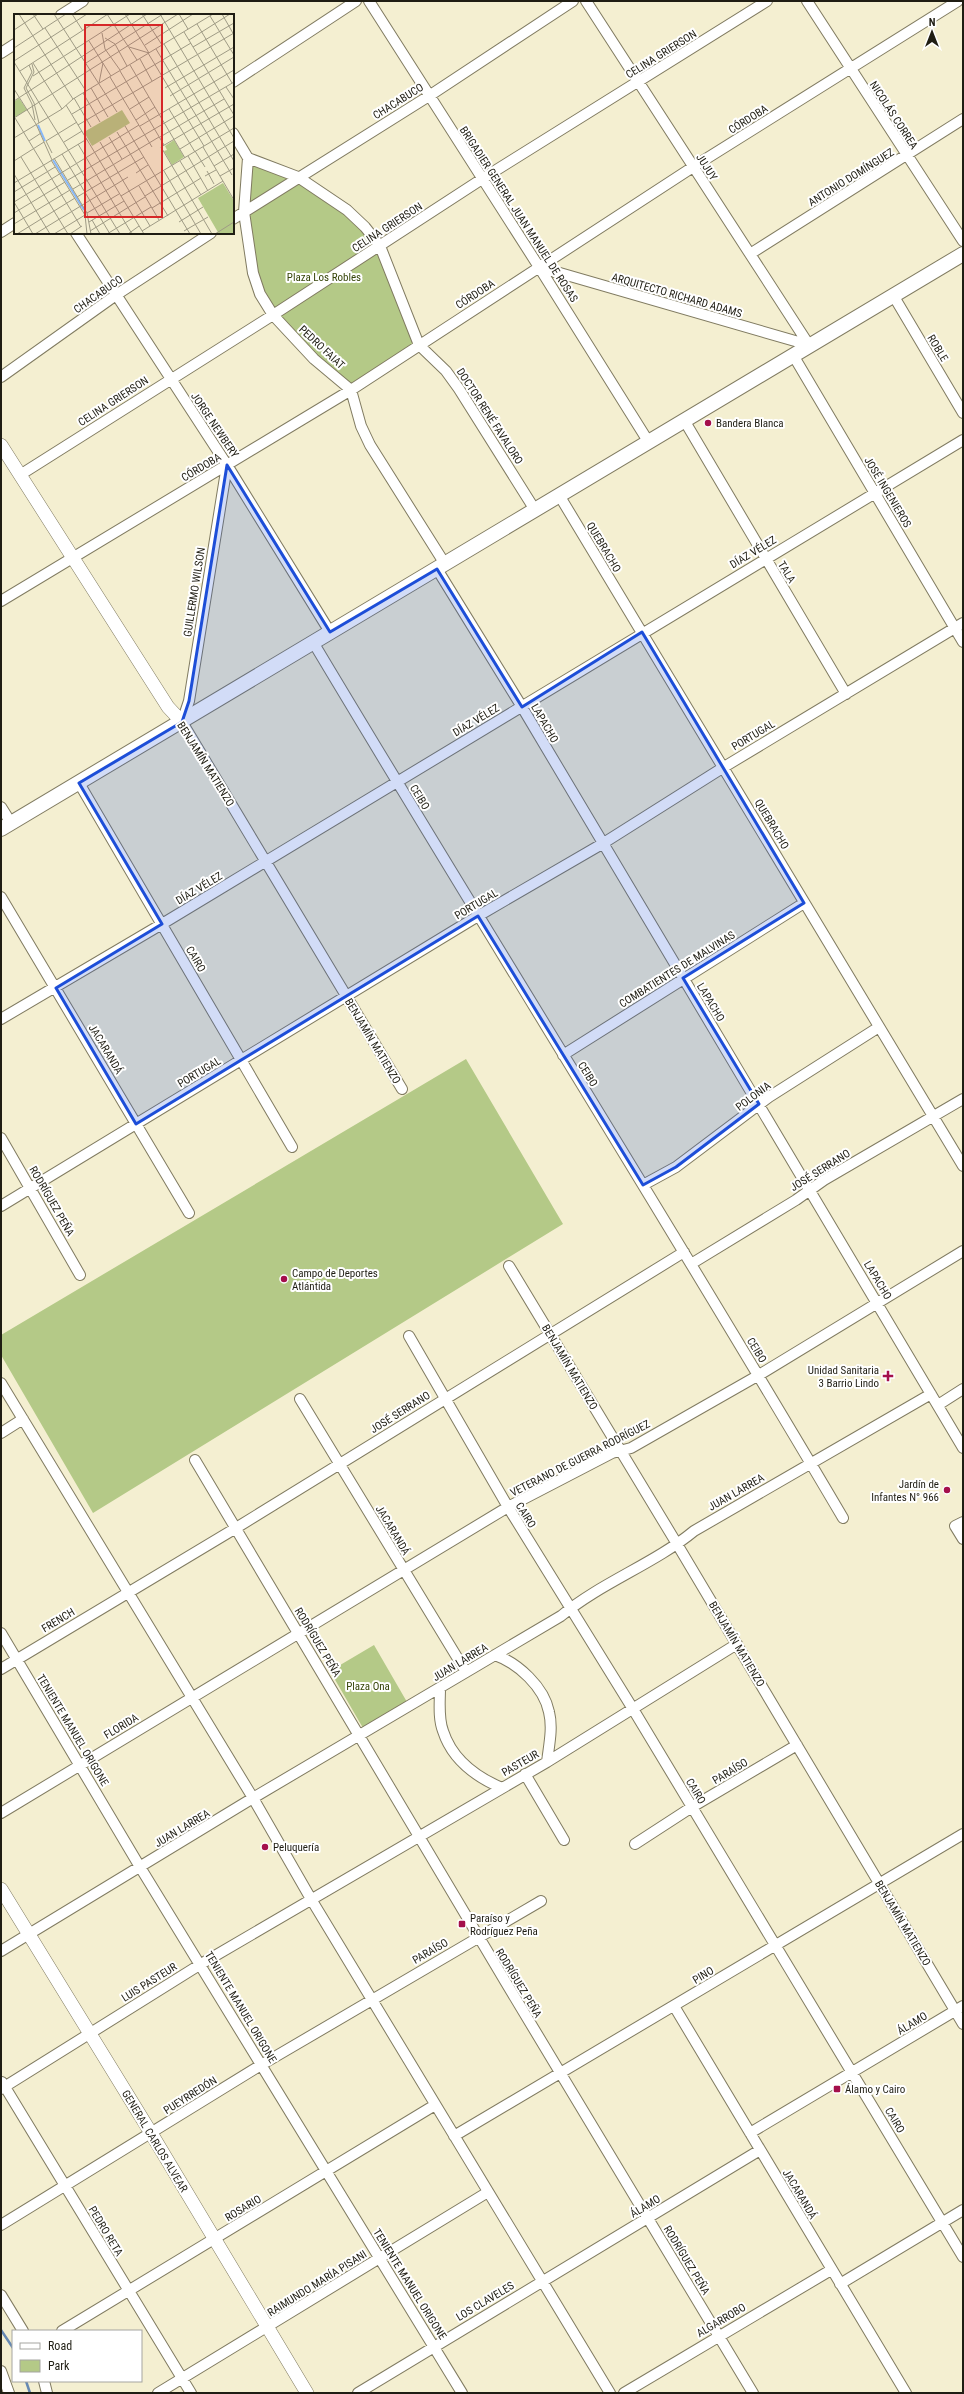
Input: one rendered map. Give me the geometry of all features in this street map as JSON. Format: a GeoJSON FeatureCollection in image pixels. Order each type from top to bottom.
{"type":"FeatureCollection","features":[{"type":"Feature","properties":{"kind":"main road"},"geometry":{"type":"LineString","coordinates":[[6,826],[963,254]]}},
{"type":"Feature","properties":{"kind":"street"},"geometry":{"type":"LineString","coordinates":[[63,14],[83,1]]}},
{"type":"Feature","properties":{"kind":"street"},"geometry":{"type":"LineString","coordinates":[[234,81],[356,1]]}},
{"type":"Feature","properties":{"kind":"street","name":"BRIGADIER GENERAL JUAN MANUEL DE ROSAS"},"geometry":{"type":"LineString","coordinates":[[369,1],[539,267],[648,442]]}},
{"type":"Feature","properties":{"kind":"street","name":"CHACABUCO"},"geometry":{"type":"LineString","coordinates":[[234,218],[429,96],[573,1]]}},
{"type":"Feature","properties":{"kind":"street","name":"JUJUY"},"geometry":{"type":"LineString","coordinates":[[586,1],[640,82],[693,168],[750,254],[808,346]]}},
{"type":"Feature","properties":{"kind":"street","name":"CELINA GRIERSON"},"geometry":{"type":"LineString","coordinates":[[20,475],[170,379],[273,316],[482,179],[640,82],[767,1]]}},
{"type":"Feature","properties":{"kind":"street","name":"NICOLÁS CORREA"},"geometry":{"type":"LineString","coordinates":[[807,1],[906,156],[963,241]]}},
{"type":"Feature","properties":{"kind":"street","name":"CÓRDOBA"},"geometry":{"type":"LineString","coordinates":[[1,601],[73,557],[87,551],[351,390],[693,168],[958,1]]}},
{"type":"Feature","properties":{"kind":"street"},"geometry":{"type":"LineString","coordinates":[[1,53],[14,45]]}},
{"type":"Feature","properties":{"kind":"street","name":"ANTONIO DOMÍNGUEZ"},"geometry":{"type":"LineString","coordinates":[[750,254],[963,119]]}},
{"type":"Feature","properties":{"kind":"street"},"geometry":{"type":"LineString","coordinates":[[234,135],[248,158]]}},
{"type":"Feature","properties":{"kind":"street","name":"DOCTOR RENÉ FAVALORO"},"geometry":{"type":"LineString","coordinates":[[248,158],[298,177],[347,210],[365,227],[380,246],[419,345],[446,371],[459,389],[535,510]]}},
{"type":"Feature","properties":{"kind":"street","name":"PEDRO FAIAT"},"geometry":{"type":"LineString","coordinates":[[248,158],[244,212],[253,273],[260,294],[273,316],[314,359],[351,390]]}},
{"type":"Feature","properties":{"kind":"street"},"geometry":{"type":"LineString","coordinates":[[1,232],[14,224]]}},
{"type":"Feature","properties":{"kind":"street","name":"JORGE NEWBERY"},"geometry":{"type":"LineString","coordinates":[[77,234],[227,465],[330,632]]}},
{"type":"Feature","properties":{"kind":"street","name":"CHACABUCO"},"geometry":{"type":"LineString","coordinates":[[1,377],[116,295],[209,234]]}},
{"type":"Feature","properties":{"kind":"street","name":"ARQUITECTO RICHARD ADAMS"},"geometry":{"type":"LineString","coordinates":[[539,267],[808,346]]}},
{"type":"Feature","properties":{"kind":"street","name":"ROBLE"},"geometry":{"type":"LineString","coordinates":[[893,295],[963,413]]}},
{"type":"Feature","properties":{"kind":"street","name":"JOSÉ INGENIEROS"},"geometry":{"type":"LineString","coordinates":[[793,355],[875,493],[959,625],[963,642]]}},
{"type":"Feature","properties":{"kind":"street"},"geometry":{"type":"LineString","coordinates":[[351,390],[368,441],[441,566]]}},
{"type":"Feature","properties":{"kind":"street","name":"TALA"},"geometry":{"type":"LineString","coordinates":[[684,420],[846,694]]}},
{"type":"Feature","properties":{"kind":"street","name":"DÍAZ VÉLEZ"},"geometry":{"type":"LineString","coordinates":[[1,1019],[56,988],[642,632],[963,440]]}},
{"type":"Feature","properties":{"kind":"street","name":"BENJAMÍN MATIENZO"},"geometry":{"type":"LineString","coordinates":[[1,445],[168,707],[182,722],[402,1089]]}},
{"type":"Feature","properties":{"kind":"street","name":"GUILLERMO WILSON"},"geometry":{"type":"LineString","coordinates":[[182,722],[189,701],[227,465]]}},
{"type":"Feature","properties":{"kind":"street","name":"QUEBRACHO"},"geometry":{"type":"LineString","coordinates":[[559,495],[963,1166]]}},
{"type":"Feature","properties":{"kind":"street","name":"LAPACHO"},"geometry":{"type":"LineString","coordinates":[[441,566],[602,844],[759,1104],[963,1448]]}},
{"type":"Feature","properties":{"kind":"street","name":"PORTUGAL"},"geometry":{"type":"LineString","coordinates":[[1,1206],[242,1061],[478,916],[602,844],[724,767],[959,625]]}},
{"type":"Feature","properties":{"kind":"street","name":"CEIBO"},"geometry":{"type":"LineString","coordinates":[[313,642],[396,782],[759,1375],[843,1518]]}},
{"type":"Feature","properties":{"kind":"street","name":"CAIRO"},"geometry":{"type":"LineString","coordinates":[[79,783],[292,1147]]}},
{"type":"Feature","properties":{"kind":"street"},"geometry":{"type":"LineString","coordinates":[[1,806],[6,826]]}},
{"type":"Feature","properties":{"kind":"street","name":"JACARANDÁ"},"geometry":{"type":"LineString","coordinates":[[1,897],[190,1213]]}},
{"type":"Feature","properties":{"kind":"street","name":"COMBATIENTES DE MALVINAS"},"geometry":{"type":"LineString","coordinates":[[563,1055],[804,903]]}},
{"type":"Feature","properties":{"kind":"street","name":"POLONIA"},"geometry":{"type":"LineString","coordinates":[[643,1185],[676,1167],[759,1104],[879,1028]]}},
{"type":"Feature","properties":{"kind":"street","name":"JOSÉ SERRANO"},"geometry":{"type":"LineString","coordinates":[[691,1264],[810,1190],[963,1099]]}},
{"type":"Feature","properties":{"kind":"street","name":"RODRÍGUEZ PEÑA"},"geometry":{"type":"LineString","coordinates":[[1,1138],[80,1275]]}},
{"type":"Feature","properties":{"kind":"street","name":"VETERANO DE GUERRA RODRÍGUEZ"},"geometry":{"type":"LineString","coordinates":[[191,1698],[508,1507],[612,1453],[631,1448],[759,1375],[963,1251]]}},
{"type":"Feature","properties":{"kind":"street","name":"JOSÉ SERRANO"},"geometry":{"type":"LineString","coordinates":[[127,1591],[236,1528],[684,1252]]}},
{"type":"Feature","properties":{"kind":"street","name":"BENJAMÍN MATIENZO"},"geometry":{"type":"LineString","coordinates":[[509,1266],[880,1883],[959,2009],[963,2024]]}},
{"type":"Feature","properties":{"kind":"street","name":"CAIRO"},"geometry":{"type":"LineString","coordinates":[[409,1336],[508,1507],[633,1709],[963,2258]]}},
{"type":"Feature","properties":{"kind":"street"},"geometry":{"type":"LineString","coordinates":[[1,1383],[253,1798],[311,1899],[610,2393]]}},
{"type":"Feature","properties":{"kind":"street"},"geometry":{"type":"LineString","coordinates":[[938,1404],[963,1390]]}},
{"type":"Feature","properties":{"kind":"street","name":"JUAN LARREA"},"geometry":{"type":"LineString","coordinates":[[1,1951],[253,1798],[495,1655],[570,1608],[578,1601],[677,1544],[694,1531],[931,1394]]}},
{"type":"Feature","properties":{"kind":"street","name":"JACARANDÁ"},"geometry":{"type":"LineString","coordinates":[[300,1399],[466,1672]]}},
{"type":"Feature","properties":{"kind":"street"},"geometry":{"type":"LineString","coordinates":[[1,1433],[23,1419]]}},
{"type":"Feature","properties":{"kind":"street","name":"RODRÍGUEZ PEÑA"},"geometry":{"type":"LineString","coordinates":[[195,1460],[360,1735],[478,1938],[753,2393]]}},
{"type":"Feature","properties":{"kind":"street"},"geometry":{"type":"LineString","coordinates":[[959,1524],[963,1540]]}},
{"type":"Feature","properties":{"kind":"street","name":"FRENCH"},"geometry":{"type":"LineString","coordinates":[[1,1668],[127,1591]]}},
{"type":"Feature","properties":{"kind":"street","name":"TENIENTE MANUEL ORIGONE"},"geometry":{"type":"LineString","coordinates":[[1,1633],[140,1867],[201,1964],[261,2065],[462,2393]]}},
{"type":"Feature","properties":{"kind":"street","name":"PASTEUR"},"geometry":{"type":"LineString","coordinates":[[311,1899],[420,1838],[525,1774],[548,1762],[737,1644]]}},
{"type":"Feature","properties":{"kind":"street"},"geometry":{"type":"LineString","coordinates":[[495,1655],[511,1661],[522,1670],[532,1682],[549,1710],[550,1736],[548,1762]]}},
{"type":"Feature","properties":{"kind":"street"},"geometry":{"type":"LineString","coordinates":[[440,1688],[442,1731],[450,1746],[471,1771],[502,1788]]}},
{"type":"Feature","properties":{"kind":"street","name":"FLORIDA"},"geometry":{"type":"LineString","coordinates":[[1,1813],[191,1698]]}},
{"type":"Feature","properties":{"kind":"street","name":"PARAÍSO"},"geometry":{"type":"LineString","coordinates":[[636,1844],[692,1807],[797,1745]]}},
{"type":"Feature","properties":{"kind":"street"},"geometry":{"type":"LineString","coordinates":[[525,1774],[564,1840]]}},
{"type":"Feature","properties":{"kind":"street","name":"PINO"},"geometry":{"type":"LineString","coordinates":[[454,2136],[963,1834]]}},
{"type":"Feature","properties":{"kind":"street","name":"GENERAL CARLOS ALVEAR"},"geometry":{"type":"LineString","coordinates":[[1,1890],[151,2133],[307,2393]]}},
{"type":"Feature","properties":{"kind":"street","name":"LUIS PASTEUR"},"geometry":{"type":"LineString","coordinates":[[2,2085],[311,1899]]}},
{"type":"Feature","properties":{"kind":"street","name":"PARAÍSO"},"geometry":{"type":"LineString","coordinates":[[372,1998],[541,1901]]}},
{"type":"Feature","properties":{"kind":"street","name":"PUEYRREDÓN"},"geometry":{"type":"LineString","coordinates":[[1,2225],[372,1998]]}},
{"type":"Feature","properties":{"kind":"street","name":"JACARANDÁ"},"geometry":{"type":"LineString","coordinates":[[674,2006],[906,2393]]}},
{"type":"Feature","properties":{"kind":"street","name":"ÁLAMO"},"geometry":{"type":"LineString","coordinates":[[750,2133],[959,2009]]}},
{"type":"Feature","properties":{"kind":"street","name":"PEDRO RETA"},"geometry":{"type":"LineString","coordinates":[[2,2085],[190,2393]]}},
{"type":"Feature","properties":{"kind":"street","name":"ROSARIO"},"geometry":{"type":"LineString","coordinates":[[64,2330],[435,2104]]}},
{"type":"Feature","properties":{"kind":"street","name":"ÁLAMO"},"geometry":{"type":"LineString","coordinates":[[542,2281],[760,2150]]}},
{"type":"Feature","properties":{"kind":"street","name":"RAIMUNDO MARÍA PISANI"},"geometry":{"type":"LineString","coordinates":[[158,2393],[488,2192]]}},
{"type":"Feature","properties":{"kind":"street"},"geometry":{"type":"LineString","coordinates":[[840,2284],[963,2210]]}},
{"type":"Feature","properties":{"kind":"street","name":"ALGARROBO"},"geometry":{"type":"LineString","coordinates":[[624,2393],[831,2270]]}},
{"type":"Feature","properties":{"kind":"street","name":"LOS CLAVELES"},"geometry":{"type":"LineString","coordinates":[[358,2393],[542,2281]]}},
{"type":"Feature","properties":{"kind":"street"},"geometry":{"type":"LineString","coordinates":[[1,2295],[22,2330]]}},
{"type":"Feature","properties":{"kind":"street"},"geometry":{"type":"LineString","coordinates":[[1,2371],[9,2393]]}},
{"type":"Feature","properties":{"kind":"street"},"geometry":{"type":"LineString","coordinates":[[44,2382],[47,2393]]}},
{"type":"Feature","properties":{"kind":"highlighted area"},"geometry":{"type":"Polygon","coordinates":[[[227,465],[330,632],[437,569],[522,707],[642,632],[804,903],[683,978],[759,1104],[676,1167],[643,1185],[478,916],[136,1124],[56,988],[162,924],[79,783],[182,722],[189,701],[227,465]]]}},
{"type":"Feature","properties":{"kind":"green space","name":"Plaza Los Robles"},"geometry":{"type":"Polygon","coordinates":[[[248,158],[298,177],[374,238],[419,345],[351,390],[314,359],[260,294],[244,192],[248,158]]]}},
{"type":"Feature","properties":{"kind":"green space","name":"Campo de Deportes Atlántida"},"geometry":{"type":"Polygon","coordinates":[[[466,1059],[563,1224],[93,1513],[1,1355],[1,1335],[466,1059]]]}},
{"type":"Feature","properties":{"kind":"green space","name":"Plaza Ona"},"geometry":{"type":"Polygon","coordinates":[[[374,1645],[407,1702],[363,1728],[330,1671],[374,1645]]]}},
{"type":"Feature","properties":{"kind":"waterway"},"geometry":{"type":"LineString","coordinates":[[1,2330],[12,2346]]}},
{"type":"Feature","properties":{"kind":"waterway"},"geometry":{"type":"LineString","coordinates":[[26,2382],[30,2393]]}},
{"type":"Feature","properties":{"kind":"place","name":"Bandera Blanca"},"geometry":{"type":"Point","coordinates":[708,423]}},
{"type":"Feature","properties":{"kind":"place","name":"Campo de Deportes Atlántida"},"geometry":{"type":"Point","coordinates":[284,1279]}},
{"type":"Feature","properties":{"kind":"place","name":"Unidad Sanitaria 3 Barrio Lindo"},"geometry":{"type":"Point","coordinates":[888,1376]}},
{"type":"Feature","properties":{"kind":"place","name":"Jardín de Infantes N° 966"},"geometry":{"type":"Point","coordinates":[947,1490]}},
{"type":"Feature","properties":{"kind":"place","name":"Peluquería"},"geometry":{"type":"Point","coordinates":[265,1847]}},
{"type":"Feature","properties":{"kind":"place","name":"Paraíso y Rodríguez Peña"},"geometry":{"type":"Point","coordinates":[462,1924]}},
{"type":"Feature","properties":{"kind":"place","name":"Álamo y Cairo"},"geometry":{"type":"Point","coordinates":[837,2089]}}]}
